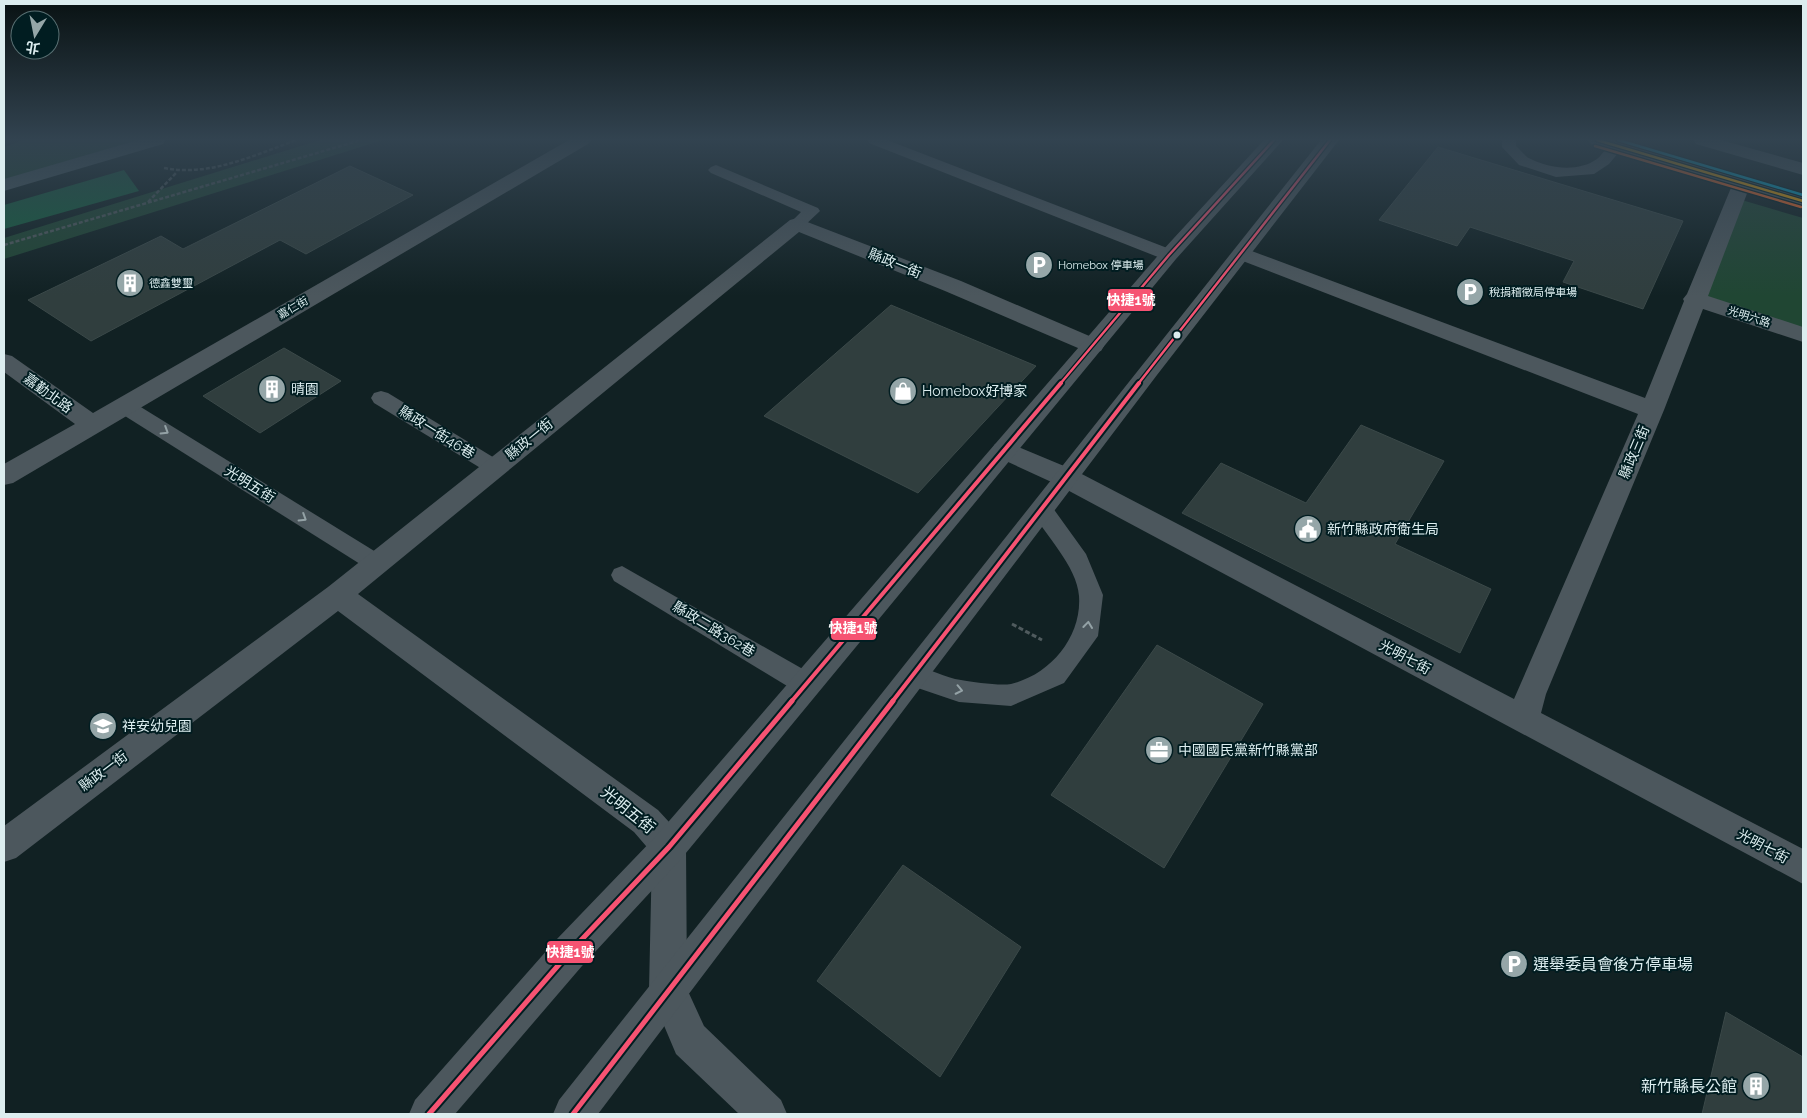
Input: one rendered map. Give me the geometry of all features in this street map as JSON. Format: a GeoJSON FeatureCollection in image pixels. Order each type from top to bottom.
{"type":"FeatureCollection","features":[{"type":"Feature","properties":{"kind":"main road"},"geometry":{"type":"LineString","coordinates":[[1771,192],[1803,202]]}},
{"type":"Feature","properties":{"kind":"street","name":"嘉仁街"},"geometry":{"type":"LineString","coordinates":[[4,476],[492,192]]}},
{"type":"Feature","properties":{"kind":"street"},"geometry":{"type":"LineString","coordinates":[[428,1114],[569,953],[669,847],[1168,255],[1226,192]]}},
{"type":"Feature","properties":{"kind":"street"},"geometry":{"type":"LineString","coordinates":[[573,1114],[1149,370],[1290,192]]}},
{"type":"Feature","properties":{"kind":"street","name":"縣政三街"},"geometry":{"type":"LineString","coordinates":[[1524,720],[1531,694],[1652,410],[1694,299],[1738,192]]}},
{"type":"Feature","properties":{"kind":"street","name":"縣政一街"},"geometry":{"type":"LineString","coordinates":[[4,846],[338,595],[797,224],[953,286],[1093,346]]}},
{"type":"Feature","properties":{"kind":"street"},"geometry":{"type":"LineString","coordinates":[[1242,254],[1652,410]]}},
{"type":"Feature","properties":{"kind":"street","name":"光明六路"},"geometry":{"type":"LineString","coordinates":[[1694,299],[1803,335]]}},
{"type":"Feature","properties":{"kind":"street","name":"嘉勤北路"},"geometry":{"type":"LineString","coordinates":[[4,361],[92,424]]}},
{"type":"Feature","properties":{"kind":"street","name":"光明七街"},"geometry":{"type":"LineString","coordinates":[[1004,450],[1067,478],[1803,867]]}},
{"type":"Feature","properties":{"kind":"street","name":"光明五街"},"geometry":{"type":"LineString","coordinates":[[338,595],[646,821],[669,847]]}},
{"type":"Feature","properties":{"kind":"street"},"geometry":{"type":"LineString","coordinates":[[669,847],[668,990],[690,1040],[767,1114]]}},
{"type":"Feature","properties":{"kind":"lane"},"geometry":{"type":"LineString","coordinates":[[768,192],[812,211],[797,224]]}},
{"type":"Feature","properties":{"kind":"lane"},"geometry":{"type":"LineString","coordinates":[[1007,192],[1168,255]]}},
{"type":"Feature","properties":{"kind":"lane","name":"縣政一街46巷"},"geometry":{"type":"LineString","coordinates":[[381,398],[494,467]]}},
{"type":"Feature","properties":{"kind":"lane","name":"光明五街"},"geometry":{"type":"LineString","coordinates":[[124,406],[376,563]]}},
{"type":"Feature","properties":{"kind":"lane"},"geometry":{"type":"LineString","coordinates":[[912,676],[959,691],[1011,695],[1055,676],[1086,636],[1091,595],[1078,560],[1042,510]]}},
{"type":"Feature","properties":{"kind":"lane","name":"縣政二路362巷"},"geometry":{"type":"LineString","coordinates":[[622,575],[806,684]]}},
{"type":"Feature","properties":{"kind":"path"},"geometry":{"type":"LineString","coordinates":[[148,203],[158,192]]}},
{"type":"Feature","properties":{"kind":"path"},"geometry":{"type":"LineString","coordinates":[[4,245],[185,192]]}},
{"type":"Feature","properties":{"kind":"green space"},"geometry":{"type":"Polygon","coordinates":[[[48,192],[135,192],[4,229],[4,205],[48,192]]]}},
{"type":"Feature","properties":{"kind":"green space"},"geometry":{"type":"Polygon","coordinates":[[[152,192],[217,192],[4,259],[4,238],[152,192]]]}},
{"type":"Feature","properties":{"kind":"green space"},"geometry":{"type":"Polygon","coordinates":[[[1735,198],[1803,218],[1803,335],[1694,299],[1735,198]]]}},
{"type":"Feature","properties":{"kind":"building"},"geometry":{"type":"Polygon","coordinates":[[[297,192],[407,192],[413,195],[306,254],[280,240],[91,341],[28,300],[161,236],[183,249],[297,192]]]}},
{"type":"Feature","properties":{"kind":"building"},"geometry":{"type":"Polygon","coordinates":[[[1401,192],[1588,192],[1683,221],[1643,309],[1563,282],[1574,261],[1470,227],[1457,246],[1379,220],[1401,192]]]}},
{"type":"Feature","properties":{"kind":"building","name":"Homebox好博家"},"geometry":{"type":"Polygon","coordinates":[[[891,305],[1036,366],[918,493],[764,416],[891,305]]]}},
{"type":"Feature","properties":{"kind":"building","name":"晴園"},"geometry":{"type":"Polygon","coordinates":[[[284,348],[341,381],[260,433],[203,396],[284,348]]]}},
{"type":"Feature","properties":{"kind":"building","name":"新竹縣政府衛生局"},"geometry":{"type":"Polygon","coordinates":[[[1361,425],[1444,461],[1395,544],[1491,589],[1460,653],[1182,513],[1221,463],[1306,503],[1361,425]]]}},
{"type":"Feature","properties":{"kind":"building","name":"中國國民黨新竹縣黨部"},"geometry":{"type":"Polygon","coordinates":[[[1157,645],[1263,704],[1164,868],[1051,795],[1157,645]]]}},
{"type":"Feature","properties":{"kind":"building"},"geometry":{"type":"Polygon","coordinates":[[[903,865],[1021,947],[940,1077],[817,981],[903,865]]]}},
{"type":"Feature","properties":{"kind":"building","name":"新竹縣長公館"},"geometry":{"type":"Polygon","coordinates":[[[1726,1012],[1803,1057],[1803,1114],[1702,1114],[1726,1012]]]}},
{"type":"Feature","properties":{"kind":"transit line","name":"快捷1號"},"geometry":{"type":"LineString","coordinates":[[429,1114],[569,953],[669,847],[1169,255],[1226,192]]}},
{"type":"Feature","properties":{"kind":"transit line","name":"快捷1號"},"geometry":{"type":"LineString","coordinates":[[573,1114],[1289,192]]}},
{"type":"Feature","properties":{"kind":"transit line"},"geometry":{"type":"LineString","coordinates":[[1751,192],[1801,207]]}},
{"type":"Feature","properties":{"kind":"transit line"},"geometry":{"type":"LineString","coordinates":[[1773,192],[1803,201]]}},
{"type":"Feature","properties":{"kind":"transit line"},"geometry":{"type":"LineString","coordinates":[[1793,192],[1803,195]]}},
{"type":"Feature","properties":{"kind":"place","name":"Homebox 停車場"},"geometry":{"type":"Point","coordinates":[1039,265]}},
{"type":"Feature","properties":{"kind":"place","name":"德鑫雙璽"},"geometry":{"type":"Point","coordinates":[130,283]}},
{"type":"Feature","properties":{"kind":"place","name":"稅捐稽徵局停車場"},"geometry":{"type":"Point","coordinates":[1470,292]}},
{"type":"Feature","properties":{"kind":"place","name":"晴園"},"geometry":{"type":"Point","coordinates":[272,389]}},
{"type":"Feature","properties":{"kind":"place","name":"Homebox好博家"},"geometry":{"type":"Point","coordinates":[903,391]}},
{"type":"Feature","properties":{"kind":"place","name":"新竹縣政府衛生局"},"geometry":{"type":"Point","coordinates":[1308,529]}},
{"type":"Feature","properties":{"kind":"place","name":"祥安幼兒園"},"geometry":{"type":"Point","coordinates":[103,726]}},
{"type":"Feature","properties":{"kind":"place","name":"中國國民黨新竹縣黨部"},"geometry":{"type":"Point","coordinates":[1159,750]}},
{"type":"Feature","properties":{"kind":"place","name":"選舉委員會後方停車場"},"geometry":{"type":"Point","coordinates":[1514,964]}},
{"type":"Feature","properties":{"kind":"place","name":"新竹縣長公館"},"geometry":{"type":"Point","coordinates":[1756,1086]}}]}
